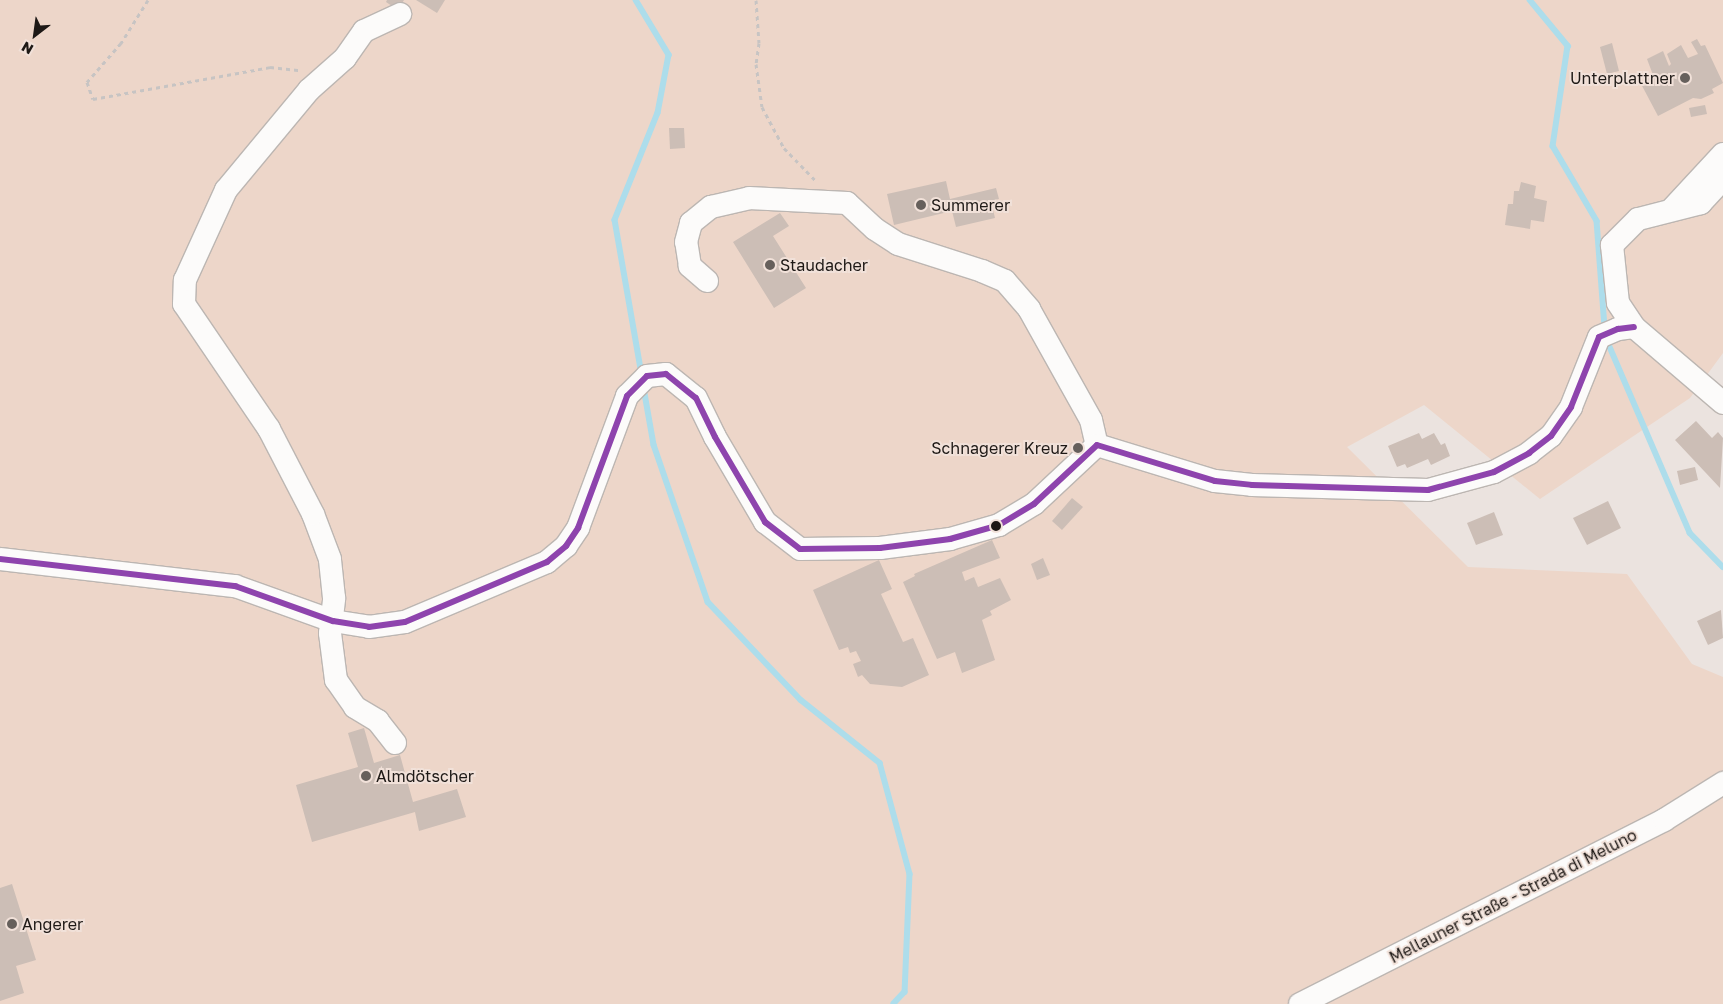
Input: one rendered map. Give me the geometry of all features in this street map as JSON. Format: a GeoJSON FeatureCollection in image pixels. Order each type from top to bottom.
{"type":"FeatureCollection","features":[{"type":"Feature","properties":{"kind":"street"},"geometry":{"type":"LineString","coordinates":[[395,743],[378,721],[355,707],[336,680],[330,633],[333,621],[330,559],[313,514],[269,429],[184,304],[184,280],[226,190],[309,90],[345,58],[364,30],[400,14]]}},
{"type":"Feature","properties":{"kind":"street"},"geometry":{"type":"LineString","coordinates":[[1672,209],[1723,154]]}},
{"type":"Feature","properties":{"kind":"street"},"geometry":{"type":"LineString","coordinates":[[1097,445],[1175,471],[1252,485],[1393,491],[1455,485],[1494,472],[1529,453],[1551,436],[1572,407],[1617,331],[1618,303],[1612,245],[1638,219],[1701,203],[1723,179]]}},
{"type":"Feature","properties":{"kind":"street"},"geometry":{"type":"LineString","coordinates":[[707,281],[690,266],[686,242],[691,223],[711,207],[749,198],[848,203],[875,230],[898,244],[982,270],[1005,281],[1029,309],[1091,420],[1097,445]]}},
{"type":"Feature","properties":{"kind":"street"},"geometry":{"type":"LineString","coordinates":[[1617,331],[1723,402]]}},
{"type":"Feature","properties":{"kind":"street"},"geometry":{"type":"LineString","coordinates":[[0,559],[235,586],[333,621],[368,628],[405,622],[547,562],[566,546],[578,528],[627,396],[640,383],[666,374],[696,398],[715,437],[765,522],[800,548],[880,548],[950,539],[999,525],[1034,504],[1097,445]]}},
{"type":"Feature","properties":{"kind":"street","name":"Mellauner Straße - Strada di Meluno"},"geometry":{"type":"LineString","coordinates":[[1300,1004],[1664,820],[1723,783]]}},
{"type":"Feature","properties":{"kind":"path"},"geometry":{"type":"LineString","coordinates":[[148,0],[121,43],[87,82],[93,99],[270,67],[302,70],[309,90]]}},
{"type":"Feature","properties":{"kind":"path"},"geometry":{"type":"LineString","coordinates":[[756,0],[759,43],[756,64],[762,106],[784,148],[807,174],[848,203]]}},
{"type":"Feature","properties":{"kind":"shaded area"},"geometry":{"type":"Polygon","coordinates":[[[0,0],[1723,0],[1723,353],[1690,398],[1540,499],[1424,405],[1347,447],[1468,567],[1627,574],[1692,664],[1723,677],[1723,1004],[0,1004],[0,0]]]}},
{"type":"Feature","properties":{"kind":"building"},"geometry":{"type":"Polygon","coordinates":[[[387,0],[404,0],[398,10],[386,2],[387,0]]]}},
{"type":"Feature","properties":{"kind":"building"},"geometry":{"type":"Polygon","coordinates":[[[416,0],[445,0],[437,13],[416,0]]]}},
{"type":"Feature","properties":{"kind":"building","name":"Unterplattner"},"geometry":{"type":"Polygon","coordinates":[[[1697,39],[1701,46],[1705,45],[1723,83],[1712,89],[1714,93],[1701,99],[1693,98],[1658,116],[1640,82],[1653,75],[1647,59],[1663,51],[1669,66],[1671,64],[1667,54],[1681,45],[1688,58],[1698,54],[1691,42],[1697,39]]]}},
{"type":"Feature","properties":{"kind":"building"},"geometry":{"type":"Polygon","coordinates":[[[1612,43],[1619,71],[1607,74],[1600,47],[1612,43]]]}},
{"type":"Feature","properties":{"kind":"building"},"geometry":{"type":"Polygon","coordinates":[[[1705,105],[1707,114],[1691,117],[1689,108],[1705,105]]]}},
{"type":"Feature","properties":{"kind":"building"},"geometry":{"type":"Polygon","coordinates":[[[669,128],[684,128],[685,148],[670,149],[669,128]]]}},
{"type":"Feature","properties":{"kind":"building","name":"Summerer"},"geometry":{"type":"Polygon","coordinates":[[[946,181],[950,199],[996,188],[999,199],[991,201],[995,218],[956,227],[952,211],[894,225],[887,194],[946,181]]]}},
{"type":"Feature","properties":{"kind":"building"},"geometry":{"type":"Polygon","coordinates":[[[1521,182],[1536,186],[1534,198],[1547,201],[1544,222],[1531,220],[1530,229],[1505,225],[1508,204],[1513,204],[1514,191],[1519,191],[1521,182]]]}},
{"type":"Feature","properties":{"kind":"building","name":"Staudacher"},"geometry":{"type":"Polygon","coordinates":[[[780,213],[789,226],[773,236],[806,288],[774,308],[733,242],[780,213]]]}},
{"type":"Feature","properties":{"kind":"building"},"geometry":{"type":"Polygon","coordinates":[[[1696,421],[1712,438],[1718,432],[1723,438],[1720,488],[1675,440],[1696,421]]]}},
{"type":"Feature","properties":{"kind":"building"},"geometry":{"type":"Polygon","coordinates":[[[1419,433],[1422,439],[1434,433],[1441,445],[1445,443],[1450,456],[1431,465],[1428,459],[1407,468],[1405,464],[1397,467],[1388,446],[1419,433]]]}},
{"type":"Feature","properties":{"kind":"building"},"geometry":{"type":"Polygon","coordinates":[[[1695,467],[1698,480],[1680,485],[1677,471],[1695,467]]]}},
{"type":"Feature","properties":{"kind":"building"},"geometry":{"type":"Polygon","coordinates":[[[1072,498],[1083,507],[1062,530],[1052,521],[1072,498]]]}},
{"type":"Feature","properties":{"kind":"building"},"geometry":{"type":"Polygon","coordinates":[[[1608,501],[1621,528],[1587,545],[1573,518],[1608,501]]]}},
{"type":"Feature","properties":{"kind":"building"},"geometry":{"type":"Polygon","coordinates":[[[1494,512],[1503,535],[1476,545],[1467,523],[1494,512]]]}},
{"type":"Feature","properties":{"kind":"building"},"geometry":{"type":"Polygon","coordinates":[[[992,540],[1000,558],[962,572],[965,581],[974,577],[978,587],[1000,578],[1011,600],[990,611],[992,615],[982,620],[995,660],[962,673],[955,652],[937,659],[903,582],[915,576],[914,574],[992,540]]]}},
{"type":"Feature","properties":{"kind":"building"},"geometry":{"type":"Polygon","coordinates":[[[1043,558],[1050,575],[1037,580],[1031,564],[1043,558]]]}},
{"type":"Feature","properties":{"kind":"building"},"geometry":{"type":"Polygon","coordinates":[[[879,560],[892,589],[881,594],[903,642],[913,638],[929,675],[902,687],[870,684],[862,675],[858,677],[853,664],[861,661],[856,651],[850,653],[848,647],[839,650],[813,590],[879,560]]]}},
{"type":"Feature","properties":{"kind":"building"},"geometry":{"type":"Polygon","coordinates":[[[1721,610],[1723,638],[1708,645],[1697,621],[1721,610]]]}},
{"type":"Feature","properties":{"kind":"building","name":"Almdötscher"},"geometry":{"type":"Polygon","coordinates":[[[364,728],[374,763],[400,755],[413,802],[457,789],[466,817],[419,831],[415,812],[312,842],[296,785],[358,767],[348,733],[364,728]]]}},
{"type":"Feature","properties":{"kind":"building","name":"Angerer"},"geometry":{"type":"Polygon","coordinates":[[[12,884],[36,960],[16,966],[24,993],[0,1001],[0,888],[12,884]]]}},
{"type":"Feature","properties":{"kind":"waterway"},"geometry":{"type":"LineString","coordinates":[[636,0],[669,55],[658,113],[615,220],[642,374]]}},
{"type":"Feature","properties":{"kind":"waterway"},"geometry":{"type":"LineString","coordinates":[[1530,0],[1568,46],[1553,146],[1597,221],[1605,328]]}},
{"type":"Feature","properties":{"kind":"waterway"},"geometry":{"type":"LineString","coordinates":[[1607,340],[1690,533],[1723,567]]}},
{"type":"Feature","properties":{"kind":"waterway"},"geometry":{"type":"LineString","coordinates":[[644,388],[654,445],[708,602],[801,700],[880,763],[910,874],[905,992],[894,1004]]}},
{"type":"Feature","properties":{"kind":"transit line"},"geometry":{"type":"LineString","coordinates":[[0,559],[235,586],[333,621],[369,627],[405,622],[547,562],[566,546],[578,528],[627,396],[647,376],[666,374],[696,398],[715,437],[765,522],[800,549],[880,548],[950,539],[999,525],[1034,504],[1097,445],[1215,481],[1252,485],[1428,490],[1494,472],[1529,453],[1551,436],[1571,407],[1599,337],[1618,329],[1634,327]]}},
{"type":"Feature","properties":{"kind":"place","name":"Unterplattner"},"geometry":{"type":"Point","coordinates":[1685,78]}},
{"type":"Feature","properties":{"kind":"place","name":"Summerer"},"geometry":{"type":"Point","coordinates":[921,205]}},
{"type":"Feature","properties":{"kind":"place","name":"Staudacher"},"geometry":{"type":"Point","coordinates":[770,265]}},
{"type":"Feature","properties":{"kind":"place","name":"Schnagerer Kreuz"},"geometry":{"type":"Point","coordinates":[1078,448]}},
{"type":"Feature","properties":{"kind":"place","name":"Almdötscher"},"geometry":{"type":"Point","coordinates":[366,776]}},
{"type":"Feature","properties":{"kind":"place","name":"Angerer"},"geometry":{"type":"Point","coordinates":[12,924]}}]}
